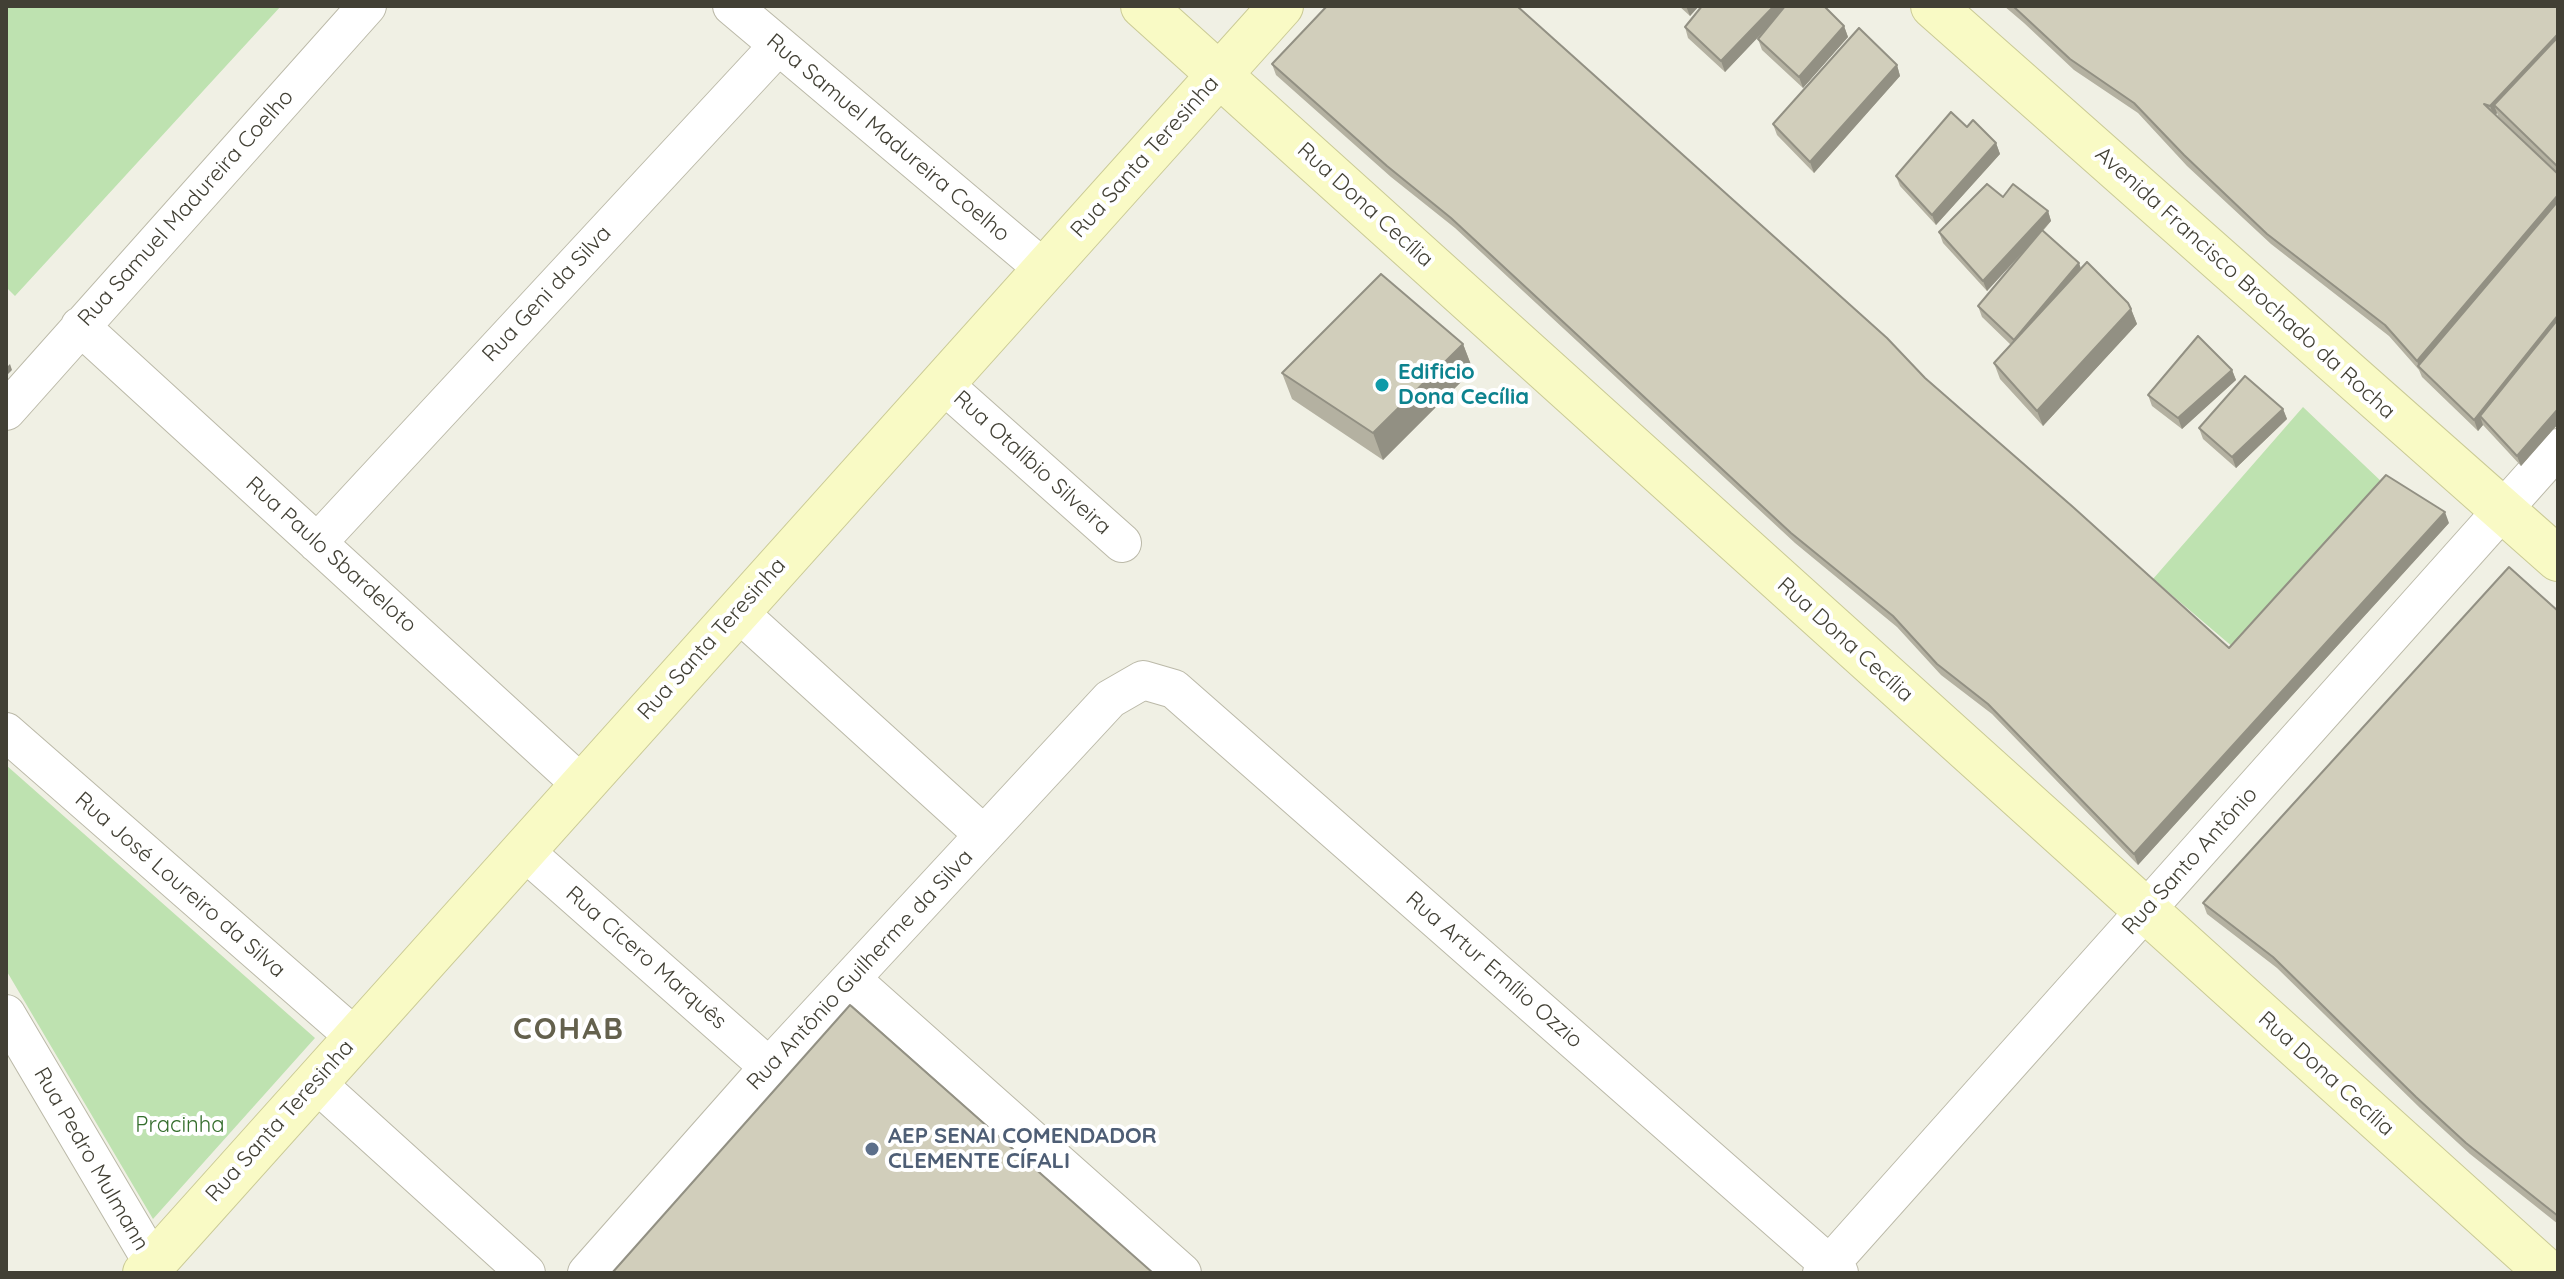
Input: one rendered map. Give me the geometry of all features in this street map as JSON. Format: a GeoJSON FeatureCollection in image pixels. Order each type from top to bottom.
{"type":"FeatureCollection","features":[{"type":"Feature","properties":{"kind":"street","name":"Rua Samuel Madureira Coelho"},"geometry":{"type":"LineString","coordinates":[[6,411],[367,6]]}},
{"type":"Feature","properties":{"kind":"street","name":"Rua Samuel Madureira Coelho"},"geometry":{"type":"LineString","coordinates":[[732,6],[1044,269]]}},
{"type":"Feature","properties":{"kind":"street","name":"Rua Dona Cecília"},"geometry":{"type":"LineString","coordinates":[[1143,6],[2548,1273]]}},
{"type":"Feature","properties":{"kind":"street","name":"Rua Santa Teresinha"},"geometry":{"type":"LineString","coordinates":[[149,1268],[1281,6]]}},
{"type":"Feature","properties":{"kind":"street","name":"Avenida Francisco Brochado da Rocha"},"geometry":{"type":"LineString","coordinates":[[1933,6],[2558,559]]}},
{"type":"Feature","properties":{"kind":"street","name":"Rua Geni da Silva"},"geometry":{"type":"LineString","coordinates":[[317,543],[778,46]]}},
{"type":"Feature","properties":{"kind":"street","name":"Rua Paulo Sbardeloto"},"geometry":{"type":"LineString","coordinates":[[80,326],[582,785]]}},
{"type":"Feature","properties":{"kind":"street","name":"Rua Otalíbio Silveira"},"geometry":{"type":"LineString","coordinates":[[942,383],[1122,543]]}},
{"type":"Feature","properties":{"kind":"street","name":"Rua Santo Antônio"},"geometry":{"type":"LineString","coordinates":[[1830,1270],[2558,448]]}},
{"type":"Feature","properties":{"kind":"street"},"geometry":{"type":"LineString","coordinates":[[737,611],[984,835]]}},
{"type":"Feature","properties":{"kind":"street","name":"Rua Antônio Guilherme da Silva"},"geometry":{"type":"LineString","coordinates":[[587,1273],[769,1067],[1110,699],[1143,680]]}},
{"type":"Feature","properties":{"kind":"street","name":"Rua Artur Emílio Ozzio"},"geometry":{"type":"LineString","coordinates":[[1143,680],[1174,689],[1830,1270]]}},
{"type":"Feature","properties":{"kind":"street","name":"Rua José Loureiro da Silva"},"geometry":{"type":"LineString","coordinates":[[6,732],[355,1037]]}},
{"type":"Feature","properties":{"kind":"street","name":"Rua Cícero Marquês"},"geometry":{"type":"LineString","coordinates":[[523,850],[769,1067]]}},
{"type":"Feature","properties":{"kind":"street"},"geometry":{"type":"LineString","coordinates":[[851,979],[1182,1273]]}},
{"type":"Feature","properties":{"kind":"street","name":"Rua Pedro Mulmann"},"geometry":{"type":"LineString","coordinates":[[6,1014],[149,1268]]}},
{"type":"Feature","properties":{"kind":"street"},"geometry":{"type":"LineString","coordinates":[[315,1082],[526,1273]]}},
{"type":"Feature","properties":{"kind":"green space"},"geometry":{"type":"Polygon","coordinates":[[[6,6],[281,6],[15,296],[6,287],[6,6]]]}},
{"type":"Feature","properties":{"kind":"green space"},"geometry":{"type":"Polygon","coordinates":[[[2303,407],[2384,484],[2234,648],[2153,579],[2303,407]]]}},
{"type":"Feature","properties":{"kind":"green space","name":"Pracinha"},"geometry":{"type":"Polygon","coordinates":[[[6,765],[315,1038],[153,1219],[6,970],[6,765]]]}},
{"type":"Feature","properties":{"kind":"building"},"geometry":{"type":"Polygon","coordinates":[[[1327,6],[1517,6],[1887,338],[1925,378],[2229,648],[2386,475],[2445,512],[2134,854],[1988,704],[1937,664],[1893,616],[1791,533],[1451,218],[1272,64],[1327,6]]]}},
{"type":"Feature","properties":{"kind":"building"},"geometry":{"type":"Polygon","coordinates":[[[1702,6],[1774,6],[1721,61],[1685,27],[1702,6]]]}},
{"type":"Feature","properties":{"kind":"building"},"geometry":{"type":"Polygon","coordinates":[[[1785,6],[1824,6],[1844,26],[1799,77],[1758,39],[1785,6]]]}},
{"type":"Feature","properties":{"kind":"building"},"geometry":{"type":"Polygon","coordinates":[[[2013,6],[2558,6],[2558,34],[2490,106],[2484,104],[2558,174],[2558,195],[2417,361],[2385,325],[2267,234],[2134,103],[2070,59],[2013,6]]]}},
{"type":"Feature","properties":{"kind":"building"},"geometry":{"type":"Polygon","coordinates":[[[1859,28],[1897,65],[1810,162],[1773,124],[1859,28]]]}},
{"type":"Feature","properties":{"kind":"building"},"geometry":{"type":"Polygon","coordinates":[[[2558,37],[2558,167],[2494,105],[2558,37]]]}},
{"type":"Feature","properties":{"kind":"building"},"geometry":{"type":"Polygon","coordinates":[[[1951,112],[1967,127],[1973,120],[1996,143],[1932,215],[1896,176],[1951,112]]]}},
{"type":"Feature","properties":{"kind":"building"},"geometry":{"type":"Polygon","coordinates":[[[1987,184],[2003,197],[2013,184],[2048,211],[1983,281],[1939,232],[1987,184]]]}},
{"type":"Feature","properties":{"kind":"building"},"geometry":{"type":"Polygon","coordinates":[[[2558,201],[2558,315],[2474,420],[2418,366],[2558,201]]]}},
{"type":"Feature","properties":{"kind":"building"},"geometry":{"type":"Polygon","coordinates":[[[2042,230],[2079,263],[2014,340],[1978,306],[2042,230]]]}},
{"type":"Feature","properties":{"kind":"building"},"geometry":{"type":"Polygon","coordinates":[[[2087,262],[2131,309],[2037,411],[1994,363],[2087,262]]]}},
{"type":"Feature","properties":{"kind":"building","name":"Edificio Dona Cecília"},"geometry":{"type":"Polygon","coordinates":[[[1381,274],[1463,344],[1373,433],[1282,373],[1381,274]]]}},
{"type":"Feature","properties":{"kind":"building"},"geometry":{"type":"Polygon","coordinates":[[[2558,319],[2558,409],[2517,456],[2480,416],[2558,319]]]}},
{"type":"Feature","properties":{"kind":"building"},"geometry":{"type":"Polygon","coordinates":[[[2198,336],[2232,370],[2178,418],[2148,395],[2198,336]]]}},
{"type":"Feature","properties":{"kind":"building"},"geometry":{"type":"Polygon","coordinates":[[[2245,376],[2283,409],[2232,457],[2199,428],[2245,376]]]}},
{"type":"Feature","properties":{"kind":"building"},"geometry":{"type":"Polygon","coordinates":[[[2509,567],[2558,611],[2558,1216],[2466,1143],[2273,957],[2203,903],[2509,567]]]}},
{"type":"Feature","properties":{"kind":"building","name":"AEP SENAI COMENDADOR CLEMENTE CÍFALI"},"geometry":{"type":"Polygon","coordinates":[[[850,1005],[1153,1273],[612,1273],[850,1005]]]}},
{"type":"Feature","properties":{"kind":"place","name":"Edificio Dona Cecília"},"geometry":{"type":"Point","coordinates":[1382,385]}},
{"type":"Feature","properties":{"kind":"place","name":"AEP SENAI COMENDADOR CLEMENTE CÍFALI"},"geometry":{"type":"Point","coordinates":[872,1149]}},
{"type":"Feature","properties":{"kind":"district","name":"COHAB"},"geometry":{"type":"Point","coordinates":[569,1030]}}]}
